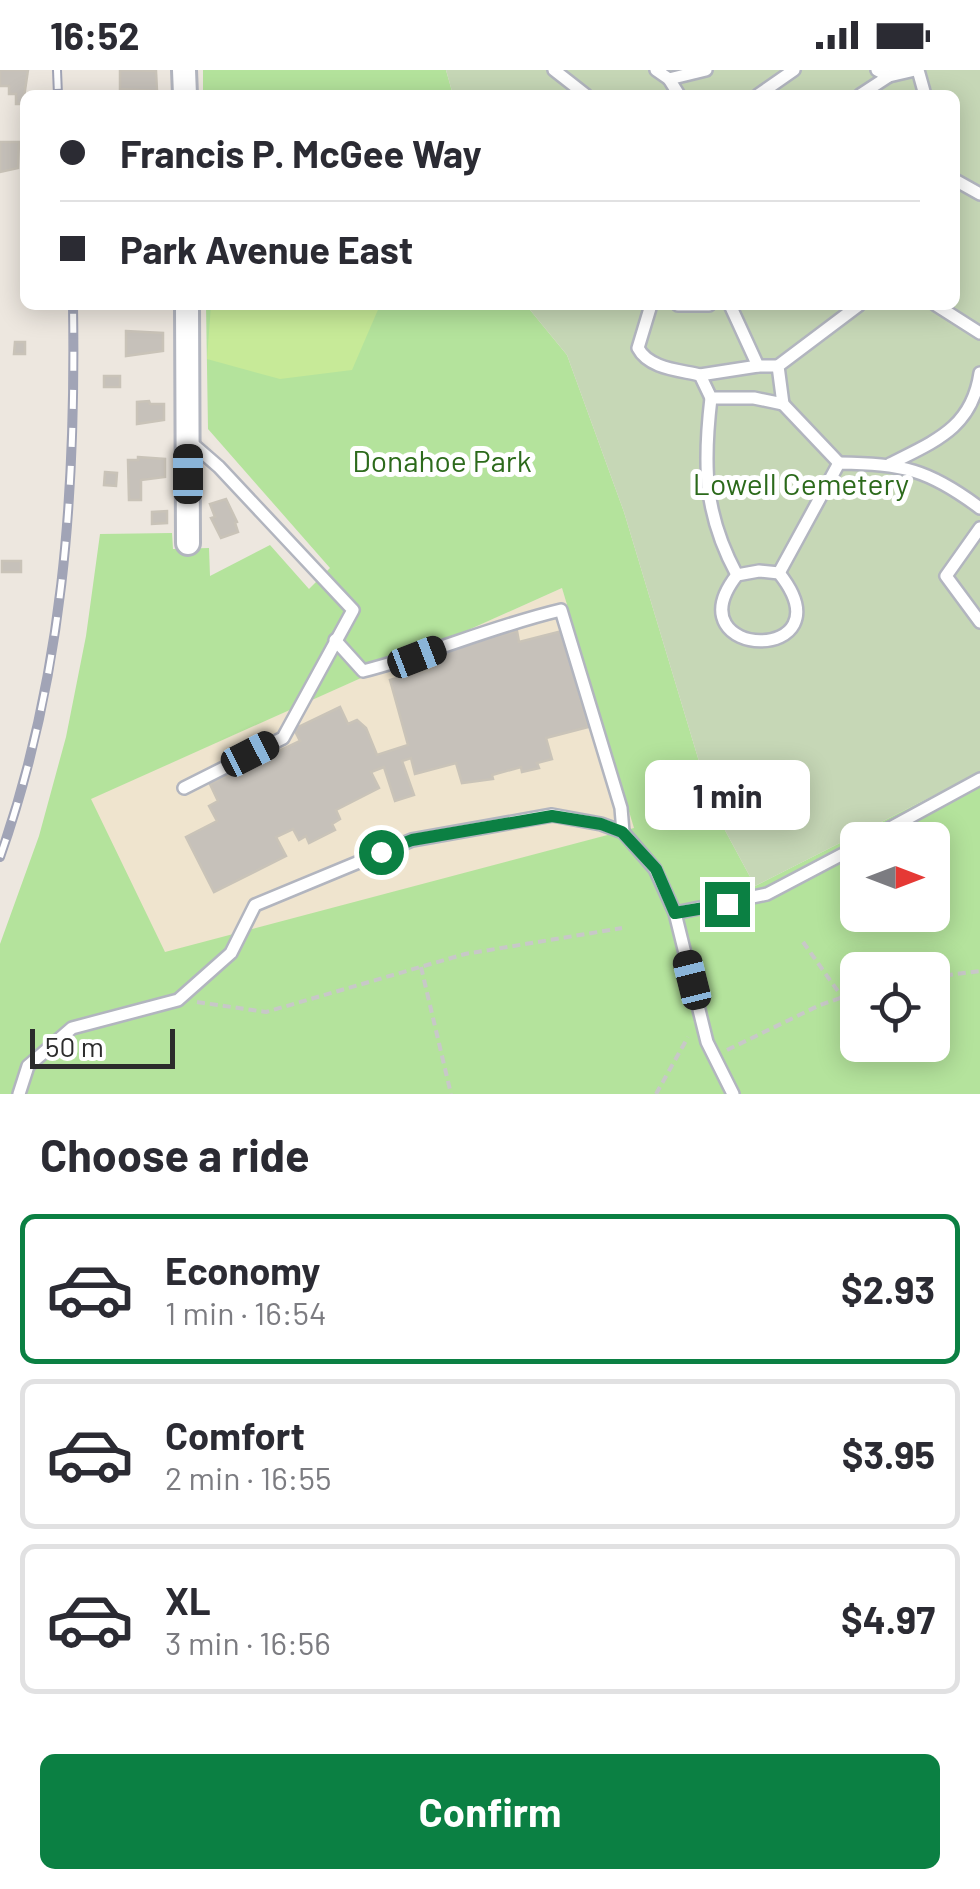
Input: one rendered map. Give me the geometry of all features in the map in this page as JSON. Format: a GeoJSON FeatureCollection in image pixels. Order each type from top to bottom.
{"type":"FeatureCollection","features":[{"type":"Feature","properties":{"kind":"street"},"geometry":{"type":"LineString","coordinates":[[187,310],[188,543]]}},
{"type":"Feature","properties":{"kind":"lane"},"geometry":{"type":"LineString","coordinates":[[554,70],[580,90]]}},
{"type":"Feature","properties":{"kind":"lane"},"geometry":{"type":"LineString","coordinates":[[656,70],[676,90]]}},
{"type":"Feature","properties":{"kind":"lane"},"geometry":{"type":"LineString","coordinates":[[765,90],[794,70]]}},
{"type":"Feature","properties":{"kind":"lane"},"geometry":{"type":"LineString","coordinates":[[883,73],[917,70]]}},
{"type":"Feature","properties":{"kind":"lane"},"geometry":{"type":"LineString","coordinates":[[669,79],[698,71]]}},
{"type":"Feature","properties":{"kind":"lane"},"geometry":{"type":"LineString","coordinates":[[649,310],[638,348],[642,356],[662,366],[700,374],[778,366],[852,310]]}},
{"type":"Feature","properties":{"kind":"lane"},"geometry":{"type":"LineString","coordinates":[[732,310],[758,366]]}},
{"type":"Feature","properties":{"kind":"lane"},"geometry":{"type":"LineString","coordinates":[[944,310],[980,334]]}},
{"type":"Feature","properties":{"kind":"lane"},"geometry":{"type":"LineString","coordinates":[[778,366],[783,404]]}},
{"type":"Feature","properties":{"kind":"lane"},"geometry":{"type":"LineString","coordinates":[[890,464],[954,428],[968,412],[978,391],[980,373]]}},
{"type":"Feature","properties":{"kind":"lane"},"geometry":{"type":"LineString","coordinates":[[700,374],[711,398],[707,428],[709,508],[737,575]]}},
{"type":"Feature","properties":{"kind":"lane"},"geometry":{"type":"LineString","coordinates":[[711,398],[754,398],[783,404],[839,463],[890,464],[925,473],[980,508]]}},
{"type":"Feature","properties":{"kind":"lane"},"geometry":{"type":"LineString","coordinates":[[184,788],[283,738],[354,610],[219,467],[188,440]]}},
{"type":"Feature","properties":{"kind":"lane"},"geometry":{"type":"LineString","coordinates":[[779,573],[839,463]]}},
{"type":"Feature","properties":{"kind":"lane"},"geometry":{"type":"LineString","coordinates":[[980,528],[946,576],[980,622]]}},
{"type":"Feature","properties":{"kind":"lane"},"geometry":{"type":"LineString","coordinates":[[779,573],[794,593],[799,611],[792,626],[779,638],[752,642],[736,638],[723,614],[726,590],[737,575],[779,573]]}},
{"type":"Feature","properties":{"kind":"lane"},"geometry":{"type":"LineString","coordinates":[[334,640],[363,671],[417,657],[510,622],[561,610],[621,808],[622,832]]}},
{"type":"Feature","properties":{"kind":"lane"},"geometry":{"type":"LineString","coordinates":[[901,822],[980,779]]}},
{"type":"Feature","properties":{"kind":"lane"},"geometry":{"type":"LineString","coordinates":[[19,1094],[28,1066],[72,1028],[178,1000],[232,953],[255,905],[412,840],[552,816],[601,824],[622,832],[656,869],[675,913],[707,1042],[733,1094]]}},
{"type":"Feature","properties":{"kind":"lane"},"geometry":{"type":"LineString","coordinates":[[675,913],[767,894],[840,855]]}},
{"type":"Feature","properties":{"kind":"path"},"geometry":{"type":"LineString","coordinates":[[178,1000],[266,1012],[465,954],[622,928]]}},
{"type":"Feature","properties":{"kind":"path"},"geometry":{"type":"LineString","coordinates":[[803,942],[840,995]]}},
{"type":"Feature","properties":{"kind":"path"},"geometry":{"type":"LineString","coordinates":[[421,966],[451,1094]]}},
{"type":"Feature","properties":{"kind":"path"},"geometry":{"type":"LineString","coordinates":[[950,975],[980,971]]}},
{"type":"Feature","properties":{"kind":"path"},"geometry":{"type":"LineString","coordinates":[[723,1052],[820,1004],[840,999]]}},
{"type":"Feature","properties":{"kind":"path"},"geometry":{"type":"LineString","coordinates":[[656,1094],[700,1013]]}},
{"type":"Feature","properties":{"kind":"shaded area"},"geometry":{"type":"Polygon","coordinates":[[[562,588],[635,828],[165,953],[90,799],[562,588]]]}},
{"type":"Feature","properties":{"kind":"green space"},"geometry":{"type":"Polygon","coordinates":[[[203,70],[446,70],[452,90],[203,90],[203,70]]]}},
{"type":"Feature","properties":{"kind":"green space","name":"Lowell Cemetery"},"geometry":{"type":"Polygon","coordinates":[[[446,70],[980,70],[980,772],[881,822],[840,822],[840,843],[755,886],[713,808],[624,512],[567,355],[530,310],[960,310],[960,90],[452,90],[446,70]]]}},
{"type":"Feature","properties":{"kind":"green space","name":"Donahoe Park"},"geometry":{"type":"Polygon","coordinates":[[[206,310],[530,310],[567,355],[624,512],[713,808],[755,886],[840,843],[840,932],[950,932],[950,822],[881,822],[980,772],[980,1094],[0,1094],[0,944],[39,836],[66,737],[86,636],[100,534],[172,533],[173,549],[209,548],[210,576],[270,545],[309,589],[330,568],[208,429],[206,310]],[[562,588],[91,799],[165,952],[634,828],[562,588]]]}},
{"type":"Feature","properties":{"kind":"green space"},"geometry":{"type":"Polygon","coordinates":[[[211,310],[378,310],[352,370],[280,379],[207,359],[211,310]]]}},
{"type":"Feature","properties":{"kind":"building"},"geometry":{"type":"Polygon","coordinates":[[[0,70],[28,70],[25,90],[20,90],[20,104],[16,104],[16,94],[9,94],[9,86],[0,86],[0,70]]]}},
{"type":"Feature","properties":{"kind":"building"},"geometry":{"type":"Polygon","coordinates":[[[120,70],[156,71],[157,90],[120,89],[120,70]]]}},
{"type":"Feature","properties":{"kind":"building"},"geometry":{"type":"Polygon","coordinates":[[[0,142],[19,142],[18,168],[0,172],[0,142]]]}},
{"type":"Feature","properties":{"kind":"building"},"geometry":{"type":"Polygon","coordinates":[[[126,331],[163,333],[163,351],[126,356],[126,331]]]}},
{"type":"Feature","properties":{"kind":"building"},"geometry":{"type":"Polygon","coordinates":[[[15,342],[25,342],[25,354],[14,354],[15,342]]]}},
{"type":"Feature","properties":{"kind":"building"},"geometry":{"type":"Polygon","coordinates":[[[104,376],[120,376],[120,387],[104,387],[104,376]]]}},
{"type":"Feature","properties":{"kind":"building"},"geometry":{"type":"Polygon","coordinates":[[[137,402],[164,404],[164,420],[137,424],[137,402]]]}},
{"type":"Feature","properties":{"kind":"building"},"geometry":{"type":"Polygon","coordinates":[[[165,459],[165,477],[141,480],[141,500],[129,500],[128,460],[165,459]]]}},
{"type":"Feature","properties":{"kind":"building"},"geometry":{"type":"Polygon","coordinates":[[[105,472],[117,473],[116,486],[104,485],[105,472]]]}},
{"type":"Feature","properties":{"kind":"building"},"geometry":{"type":"Polygon","coordinates":[[[226,499],[238,532],[221,538],[211,518],[215,517],[210,504],[226,499]]]}},
{"type":"Feature","properties":{"kind":"building"},"geometry":{"type":"Polygon","coordinates":[[[167,511],[167,523],[152,524],[152,512],[167,511]]]}},
{"type":"Feature","properties":{"kind":"building"},"geometry":{"type":"Polygon","coordinates":[[[2,561],[21,561],[21,572],[2,572],[2,561]]]}},
{"type":"Feature","properties":{"kind":"building"},"geometry":{"type":"Polygon","coordinates":[[[517,631],[519,642],[562,631],[588,727],[546,738],[552,759],[537,763],[539,768],[522,772],[521,767],[492,775],[493,779],[462,783],[456,763],[415,774],[411,758],[402,761],[414,795],[395,801],[384,767],[371,772],[379,788],[336,810],[340,819],[332,824],[335,830],[309,843],[306,836],[299,840],[293,829],[276,837],[286,856],[214,892],[186,837],[217,821],[209,806],[218,801],[210,784],[300,741],[294,729],[340,707],[348,724],[357,720],[366,728],[377,755],[408,745],[390,680],[432,669],[428,654],[517,631]]]}},
{"type":"Feature","properties":{"kind":"railway"},"geometry":{"type":"LineString","coordinates":[[57,70],[58,90]]}},
{"type":"Feature","properties":{"kind":"railway"},"geometry":{"type":"LineString","coordinates":[[0,857],[21,790],[52,653],[68,515],[73,310]]}},
{"type":"Feature","properties":{"kind":"route"},"geometry":{"type":"LineString","coordinates":[[381,852],[412,840],[552,816],[601,824],[622,832],[656,869],[675,913],[727,904]]}}]}
